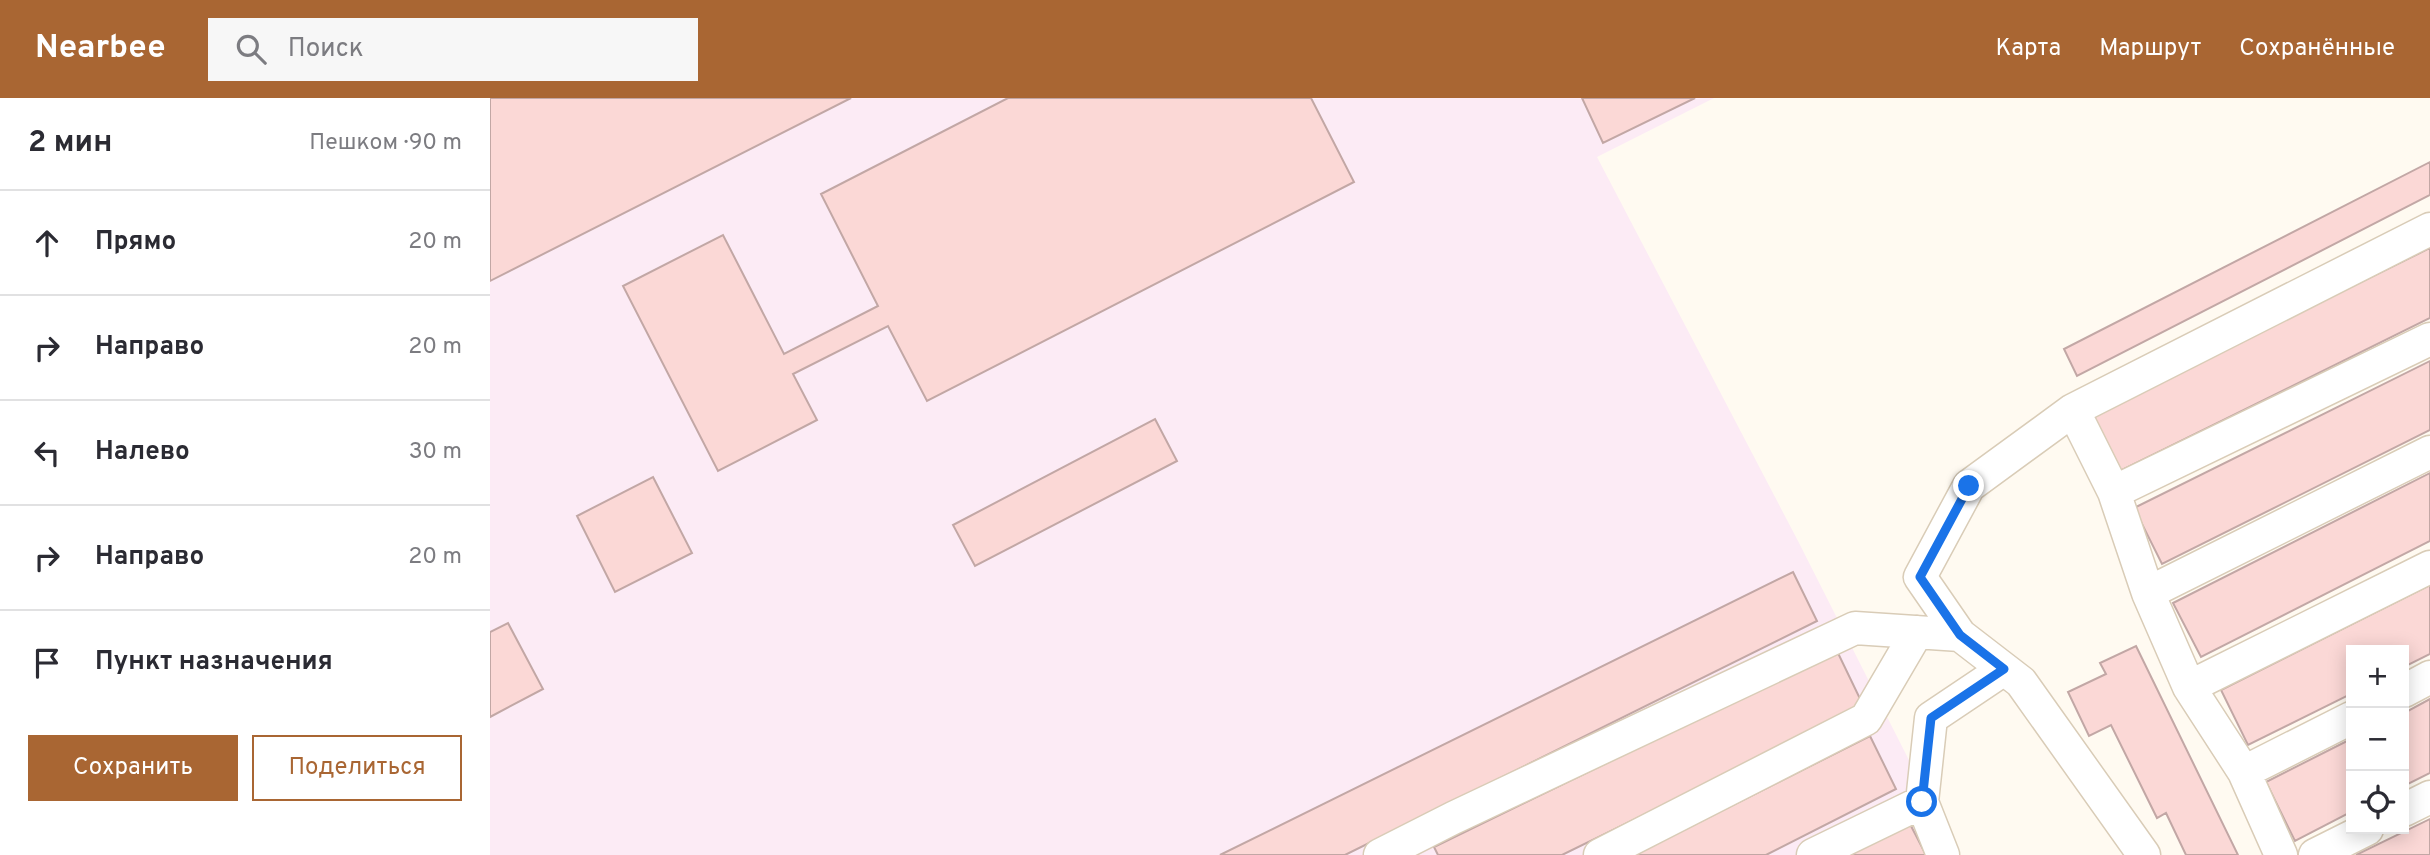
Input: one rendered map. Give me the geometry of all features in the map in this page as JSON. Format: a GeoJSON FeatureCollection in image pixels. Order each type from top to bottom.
{"type":"FeatureCollection","features":[{"type":"Feature","properties":{"kind":"lane"},"geometry":{"type":"LineString","coordinates":[[2144,855],[2021,682],[1960,635],[1920,577],[1969,486],[2073,410],[2430,229]]}},
{"type":"Feature","properties":{"kind":"lane"},"geometry":{"type":"LineString","coordinates":[[2114,492],[2430,340]]}},
{"type":"Feature","properties":{"kind":"lane"},"geometry":{"type":"LineString","coordinates":[[2073,410],[2114,492],[2148,593],[2189,687],[2244,772],[2281,855]]}},
{"type":"Feature","properties":{"kind":"lane"},"geometry":{"type":"LineString","coordinates":[[2148,593],[2430,452]]}},
{"type":"Feature","properties":{"kind":"lane"},"geometry":{"type":"LineString","coordinates":[[2189,687],[2430,568]]}},
{"type":"Feature","properties":{"kind":"lane"},"geometry":{"type":"LineString","coordinates":[[1380,855],[1855,628],[1960,635]]}},
{"type":"Feature","properties":{"kind":"lane"},"geometry":{"type":"LineString","coordinates":[[1600,855],[1866,719],[1917,632]]}},
{"type":"Feature","properties":{"kind":"lane"},"geometry":{"type":"LineString","coordinates":[[1943,855],[1922,802],[1931,718],[2004,669]]}},
{"type":"Feature","properties":{"kind":"lane"},"geometry":{"type":"LineString","coordinates":[[2409,688],[2430,677]]}},
{"type":"Feature","properties":{"kind":"lane"},"geometry":{"type":"LineString","coordinates":[[2244,772],[2346,721]]}},
{"type":"Feature","properties":{"kind":"lane"},"geometry":{"type":"LineString","coordinates":[[2409,808],[2430,797]]}},
{"type":"Feature","properties":{"kind":"lane"},"geometry":{"type":"LineString","coordinates":[[1813,855],[1922,802]]}},
{"type":"Feature","properties":{"kind":"lane"},"geometry":{"type":"LineString","coordinates":[[2315,855],[2357,834]]}},
{"type":"Feature","properties":{"kind":"shaded area"},"geometry":{"type":"Polygon","coordinates":[[[490,98],[1714,98],[1597,157],[1798,541],[1957,855],[490,855],[490,98]]]}},
{"type":"Feature","properties":{"kind":"building"},"geometry":{"type":"Polygon","coordinates":[[[490,98],[851,98],[490,281],[490,98]]]}},
{"type":"Feature","properties":{"kind":"building"},"geometry":{"type":"Polygon","coordinates":[[[1008,98],[1311,98],[1354,182],[927,401],[888,326],[793,374],[817,420],[718,471],[623,286],[723,235],[784,354],[878,306],[821,194],[1008,98]]]}},
{"type":"Feature","properties":{"kind":"building"},"geometry":{"type":"Polygon","coordinates":[[[1582,98],[1695,98],[1603,143],[1582,98]]]}},
{"type":"Feature","properties":{"kind":"building"},"geometry":{"type":"Polygon","coordinates":[[[2430,162],[2430,195],[2077,376],[2064,349],[2430,162]]]}},
{"type":"Feature","properties":{"kind":"building"},"geometry":{"type":"Polygon","coordinates":[[[2430,248],[2430,318],[2118,472],[2090,416],[2430,248]]]}},
{"type":"Feature","properties":{"kind":"building"},"geometry":{"type":"Polygon","coordinates":[[[2430,361],[2430,430],[2162,564],[2134,508],[2430,361]]]}},
{"type":"Feature","properties":{"kind":"building"},"geometry":{"type":"Polygon","coordinates":[[[1155,419],[1177,461],[975,566],[953,525],[1155,419]]]}},
{"type":"Feature","properties":{"kind":"building"},"geometry":{"type":"Polygon","coordinates":[[[2430,473],[2430,541],[2201,657],[2173,603],[2430,473]]]}},
{"type":"Feature","properties":{"kind":"building"},"geometry":{"type":"Polygon","coordinates":[[[653,477],[692,553],[615,592],[577,516],[653,477]]]}},
{"type":"Feature","properties":{"kind":"building"},"geometry":{"type":"Polygon","coordinates":[[[1793,572],[1817,621],[1345,855],[1220,855],[1793,572]]]}},
{"type":"Feature","properties":{"kind":"building"},"geometry":{"type":"Polygon","coordinates":[[[2430,585],[2430,654],[2409,664],[2409,645],[2346,645],[2346,696],[2248,745],[2221,690],[2430,585]]]}},
{"type":"Feature","properties":{"kind":"building"},"geometry":{"type":"Polygon","coordinates":[[[508,623],[543,689],[490,717],[490,632],[508,623]]]}},
{"type":"Feature","properties":{"kind":"building"},"geometry":{"type":"Polygon","coordinates":[[[2136,646],[2238,855],[2186,855],[2166,813],[2157,818],[2111,725],[2089,736],[2068,692],[2106,674],[2100,663],[2136,646]]]}},
{"type":"Feature","properties":{"kind":"building"},"geometry":{"type":"Polygon","coordinates":[[[1837,651],[1864,707],[1562,855],[1438,855],[1434,847],[1837,651]]]}},
{"type":"Feature","properties":{"kind":"building"},"geometry":{"type":"Polygon","coordinates":[[[2430,699],[2430,773],[2409,784],[2409,771],[2409,710],[2430,699]]]}},
{"type":"Feature","properties":{"kind":"building"},"geometry":{"type":"Polygon","coordinates":[[[1870,736],[1896,789],[1766,855],[1634,855],[1870,736]]]}},
{"type":"Feature","properties":{"kind":"building"},"geometry":{"type":"Polygon","coordinates":[[[2346,742],[2346,815],[2295,841],[2266,782],[2346,742]]]}},
{"type":"Feature","properties":{"kind":"building"},"geometry":{"type":"Polygon","coordinates":[[[2430,819],[2430,855],[2356,855],[2399,834],[2409,834],[2409,829],[2430,819]]]}},
{"type":"Feature","properties":{"kind":"building"},"geometry":{"type":"Polygon","coordinates":[[[1910,824],[1926,855],[1848,855],[1910,824]]]}},
{"type":"Feature","properties":{"kind":"route"},"geometry":{"type":"LineString","coordinates":[[1922,802],[1931,718],[2004,669],[1960,635],[1920,577],[1969,486]]}}]}
